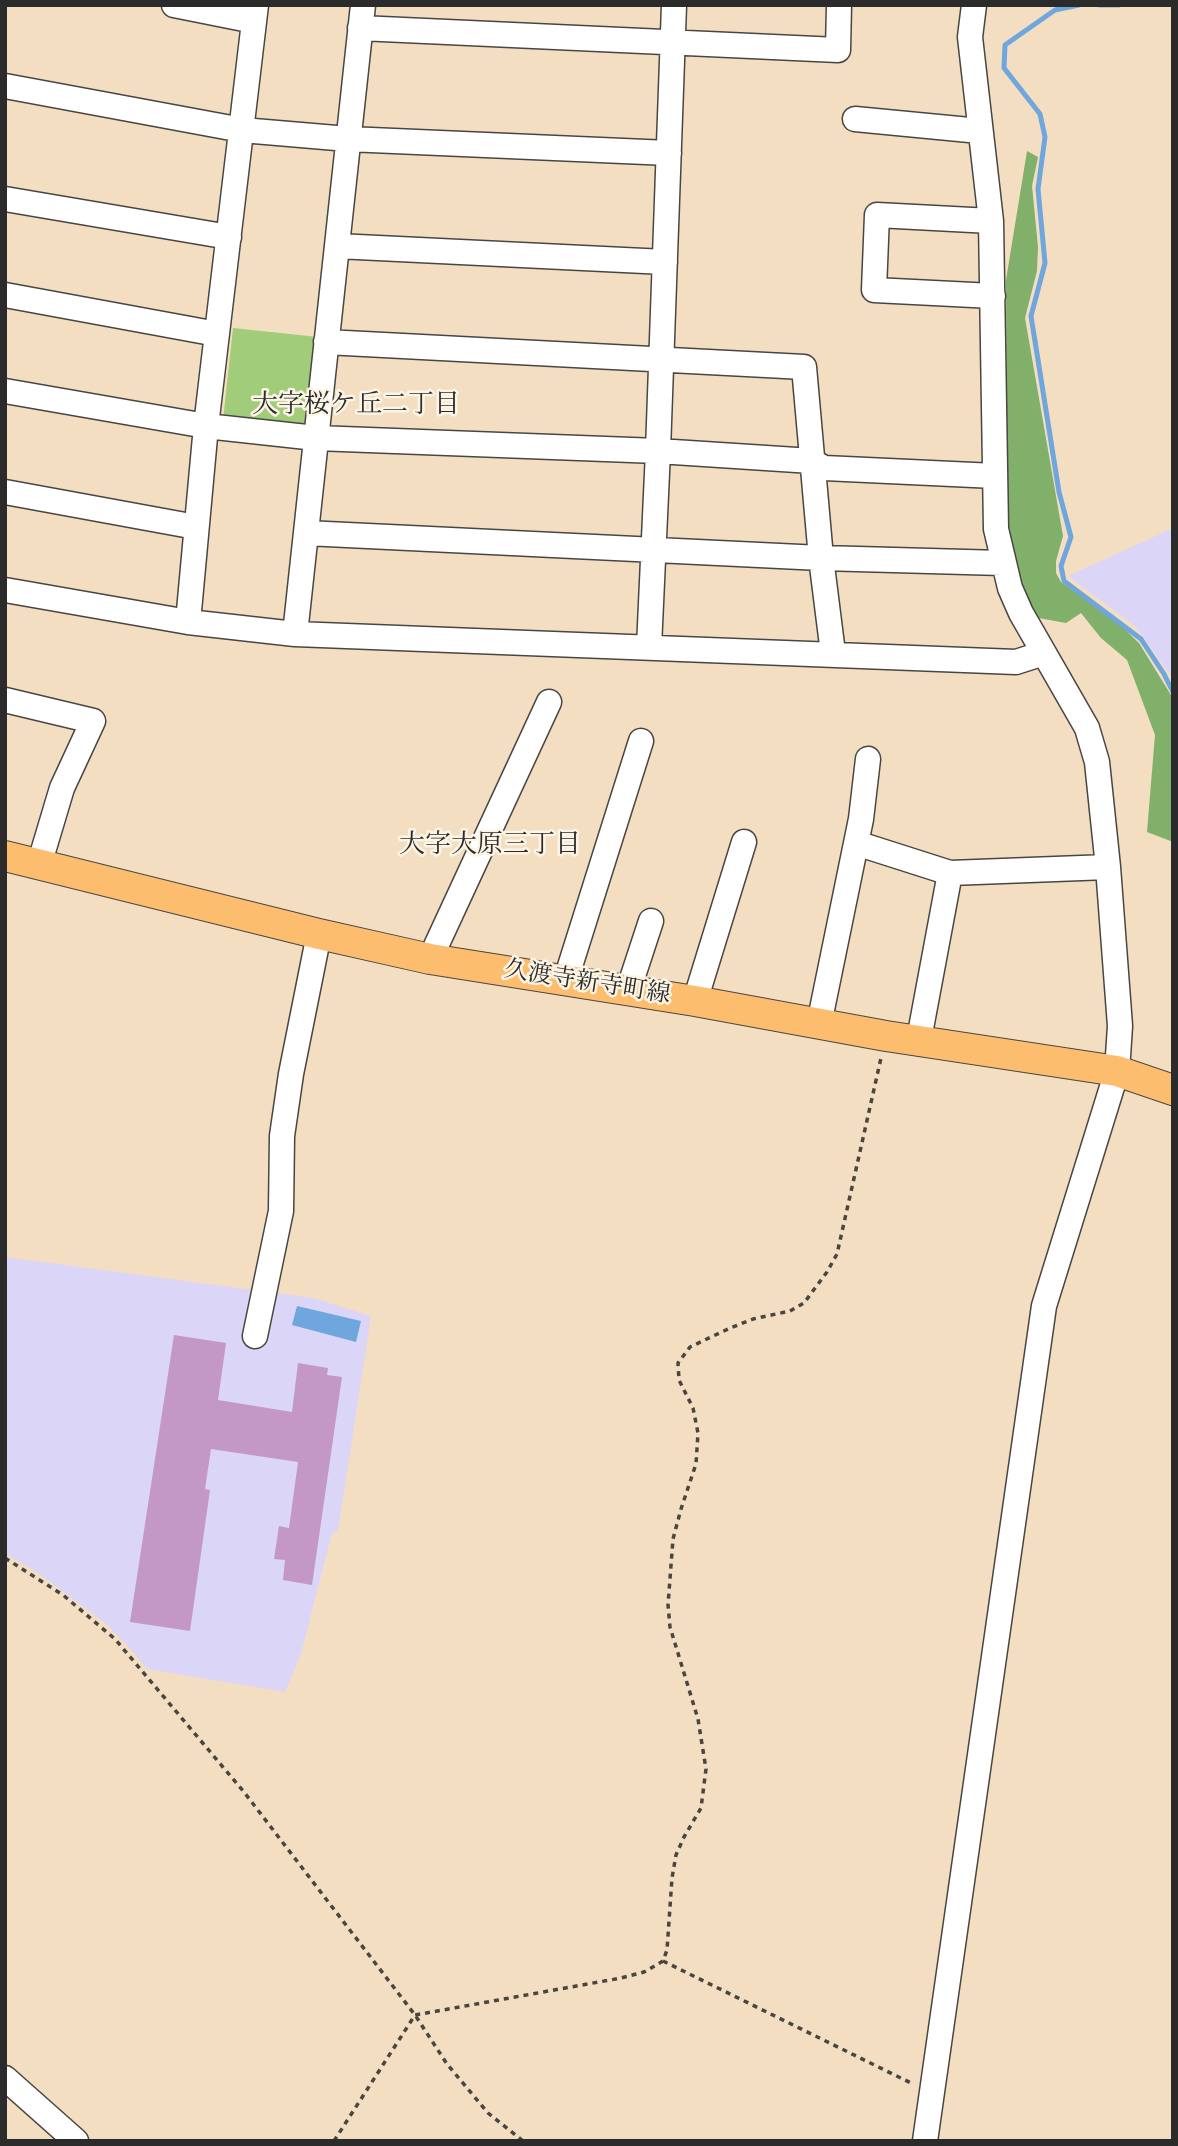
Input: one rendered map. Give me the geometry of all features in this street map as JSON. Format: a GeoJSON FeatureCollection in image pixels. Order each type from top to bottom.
{"type":"FeatureCollection","features":[{"type":"Feature","properties":{"kind":"main road","name":"久渡寺新寺町線"},"geometry":{"type":"LineString","coordinates":[[5,856],[429,959],[695,1001],[886,1036],[1117,1071],[1173,1090]]}},
{"type":"Feature","properties":{"kind":"street"},"geometry":{"type":"LineString","coordinates":[[174,5],[255,13],[205,426],[188,622]]}},
{"type":"Feature","properties":{"kind":"street"},"geometry":{"type":"LineString","coordinates":[[649,647],[674,5]]}},
{"type":"Feature","properties":{"kind":"street"},"geometry":{"type":"LineString","coordinates":[[295,634],[361,17],[673,43],[838,50],[839,5]]}},
{"type":"Feature","properties":{"kind":"street"},"geometry":{"type":"LineString","coordinates":[[925,2141],[1044,1306],[1117,1071],[1120,1026],[1097,762],[1087,728],[1010,589],[996,529],[990,220],[970,37],[974,5]]}},
{"type":"Feature","properties":{"kind":"street"},"geometry":{"type":"LineString","coordinates":[[5,86],[242,130],[348,139],[669,153]]}},
{"type":"Feature","properties":{"kind":"street"},"geometry":{"type":"LineString","coordinates":[[855,119],[980,131]]}},
{"type":"Feature","properties":{"kind":"street"},"geometry":{"type":"LineString","coordinates":[[5,199],[229,237]]}},
{"type":"Feature","properties":{"kind":"street"},"geometry":{"type":"LineString","coordinates":[[990,220],[877,215],[874,290],[993,296]]}},
{"type":"Feature","properties":{"kind":"street"},"geometry":{"type":"LineString","coordinates":[[337,246],[665,262]]}},
{"type":"Feature","properties":{"kind":"street"},"geometry":{"type":"LineString","coordinates":[[5,295],[217,334]]}},
{"type":"Feature","properties":{"kind":"street"},"geometry":{"type":"LineString","coordinates":[[326,342],[804,367],[832,653]]}},
{"type":"Feature","properties":{"kind":"street"},"geometry":{"type":"LineString","coordinates":[[5,391],[205,426],[316,438],[658,451],[813,461],[824,468],[995,476]]}},
{"type":"Feature","properties":{"kind":"street"},"geometry":{"type":"LineString","coordinates":[[5,492],[197,527]]}},
{"type":"Feature","properties":{"kind":"street"},"geometry":{"type":"LineString","coordinates":[[306,533],[821,558],[1002,563]]}},
{"type":"Feature","properties":{"kind":"street"},"geometry":{"type":"LineString","coordinates":[[5,590],[188,622],[295,634],[1016,662],[1044,653]]}},
{"type":"Feature","properties":{"kind":"street"},"geometry":{"type":"LineString","coordinates":[[5,700],[93,722],[61,788],[39,865]]}},
{"type":"Feature","properties":{"kind":"street"},"geometry":{"type":"LineString","coordinates":[[429,959],[549,702]]}},
{"type":"Feature","properties":{"kind":"street"},"geometry":{"type":"LineString","coordinates":[[565,982],[641,741]]}},
{"type":"Feature","properties":{"kind":"street"},"geometry":{"type":"LineString","coordinates":[[819,1024],[856,842],[868,759]]}},
{"type":"Feature","properties":{"kind":"street"},"geometry":{"type":"LineString","coordinates":[[695,1001],[744,842]]}},
{"type":"Feature","properties":{"kind":"street"},"geometry":{"type":"LineString","coordinates":[[856,842],[950,873],[1108,867]]}},
{"type":"Feature","properties":{"kind":"street"},"geometry":{"type":"LineString","coordinates":[[919,1039],[950,873]]}},
{"type":"Feature","properties":{"kind":"street"},"geometry":{"type":"LineString","coordinates":[[628,991],[651,921]]}},
{"type":"Feature","properties":{"kind":"street"},"geometry":{"type":"LineString","coordinates":[[255,1336],[281,1211],[282,1136],[289,1086],[319,934]]}},
{"type":"Feature","properties":{"kind":"street"},"geometry":{"type":"LineString","coordinates":[[5,2078],[76,2141]]}},
{"type":"Feature","properties":{"kind":"path"},"geometry":{"type":"LineString","coordinates":[[334,2141],[415,2015],[621,1978],[644,1972],[663,1961],[667,1950],[676,1855],[701,1808],[706,1769],[698,1719],[670,1627],[668,1605],[673,1539],[696,1464],[698,1433],[693,1408],[680,1380],[678,1363],[690,1347],[753,1319],[790,1311],[804,1303],[827,1272],[836,1254],[846,1215],[886,1036]]}},
{"type":"Feature","properties":{"kind":"path"},"geometry":{"type":"LineString","coordinates":[[5,1559],[63,1595],[115,1639],[244,1792],[415,2015],[447,2064],[488,2113],[523,2141]]}},
{"type":"Feature","properties":{"kind":"path"},"geometry":{"type":"LineString","coordinates":[[663,1961],[930,2092]]}},
{"type":"Feature","properties":{"kind":"shaded area"},"geometry":{"type":"Polygon","coordinates":[[[1173,528],[1173,679],[1136,627],[1068,576],[1173,528]]]}},
{"type":"Feature","properties":{"kind":"shaded area"},"geometry":{"type":"Polygon","coordinates":[[[5,1257],[313,1298],[371,1316],[338,1531],[332,1533],[301,1654],[285,1692],[147,1669],[105,1623],[35,1571],[5,1554],[5,1257]]]}},
{"type":"Feature","properties":{"kind":"green space"},"geometry":{"type":"Polygon","coordinates":[[[1027,151],[1038,157],[1032,186],[1038,247],[1037,271],[1025,318],[1063,536],[1056,561],[1056,573],[1061,582],[1113,618],[1139,643],[1171,695],[1173,842],[1147,832],[1155,735],[1127,660],[1101,638],[1081,613],[1066,623],[1033,617],[1010,546],[1007,504],[1006,280],[1027,151]]]}},
{"type":"Feature","properties":{"kind":"green space"},"geometry":{"type":"Polygon","coordinates":[[[233,328],[318,337],[309,429],[223,420],[233,328]]]}},
{"type":"Feature","properties":{"kind":"water"},"geometry":{"type":"Polygon","coordinates":[[[297,1306],[361,1321],[356,1342],[292,1325],[297,1306]]]}},
{"type":"Feature","properties":{"kind":"building"},"geometry":{"type":"Polygon","coordinates":[[[174,1335],[226,1343],[218,1400],[292,1412],[298,1363],[328,1368],[327,1375],[342,1377],[312,1585],[283,1580],[285,1560],[274,1559],[279,1526],[289,1528],[298,1462],[211,1449],[205,1489],[210,1490],[190,1631],[130,1622],[174,1335]]]}},
{"type":"Feature","properties":{"kind":"waterway"},"geometry":{"type":"LineString","coordinates":[[1079,5],[1055,10],[1005,45],[1004,68],[1040,114],[1045,137],[1038,189],[1045,263],[1031,316],[1059,492],[1071,537],[1061,566],[1064,581],[1141,639],[1173,692]]}},
{"type":"Feature","properties":{"kind":"waterway"},"geometry":{"type":"LineString","coordinates":[[1099,5],[1119,5]]}},
{"type":"Feature","properties":{"kind":"district","name":"大字桜ケ丘二丁目"},"geometry":{"type":"Point","coordinates":[356,407]}},
{"type":"Feature","properties":{"kind":"district","name":"大字大原三丁目"},"geometry":{"type":"Point","coordinates":[490,847]}}]}
